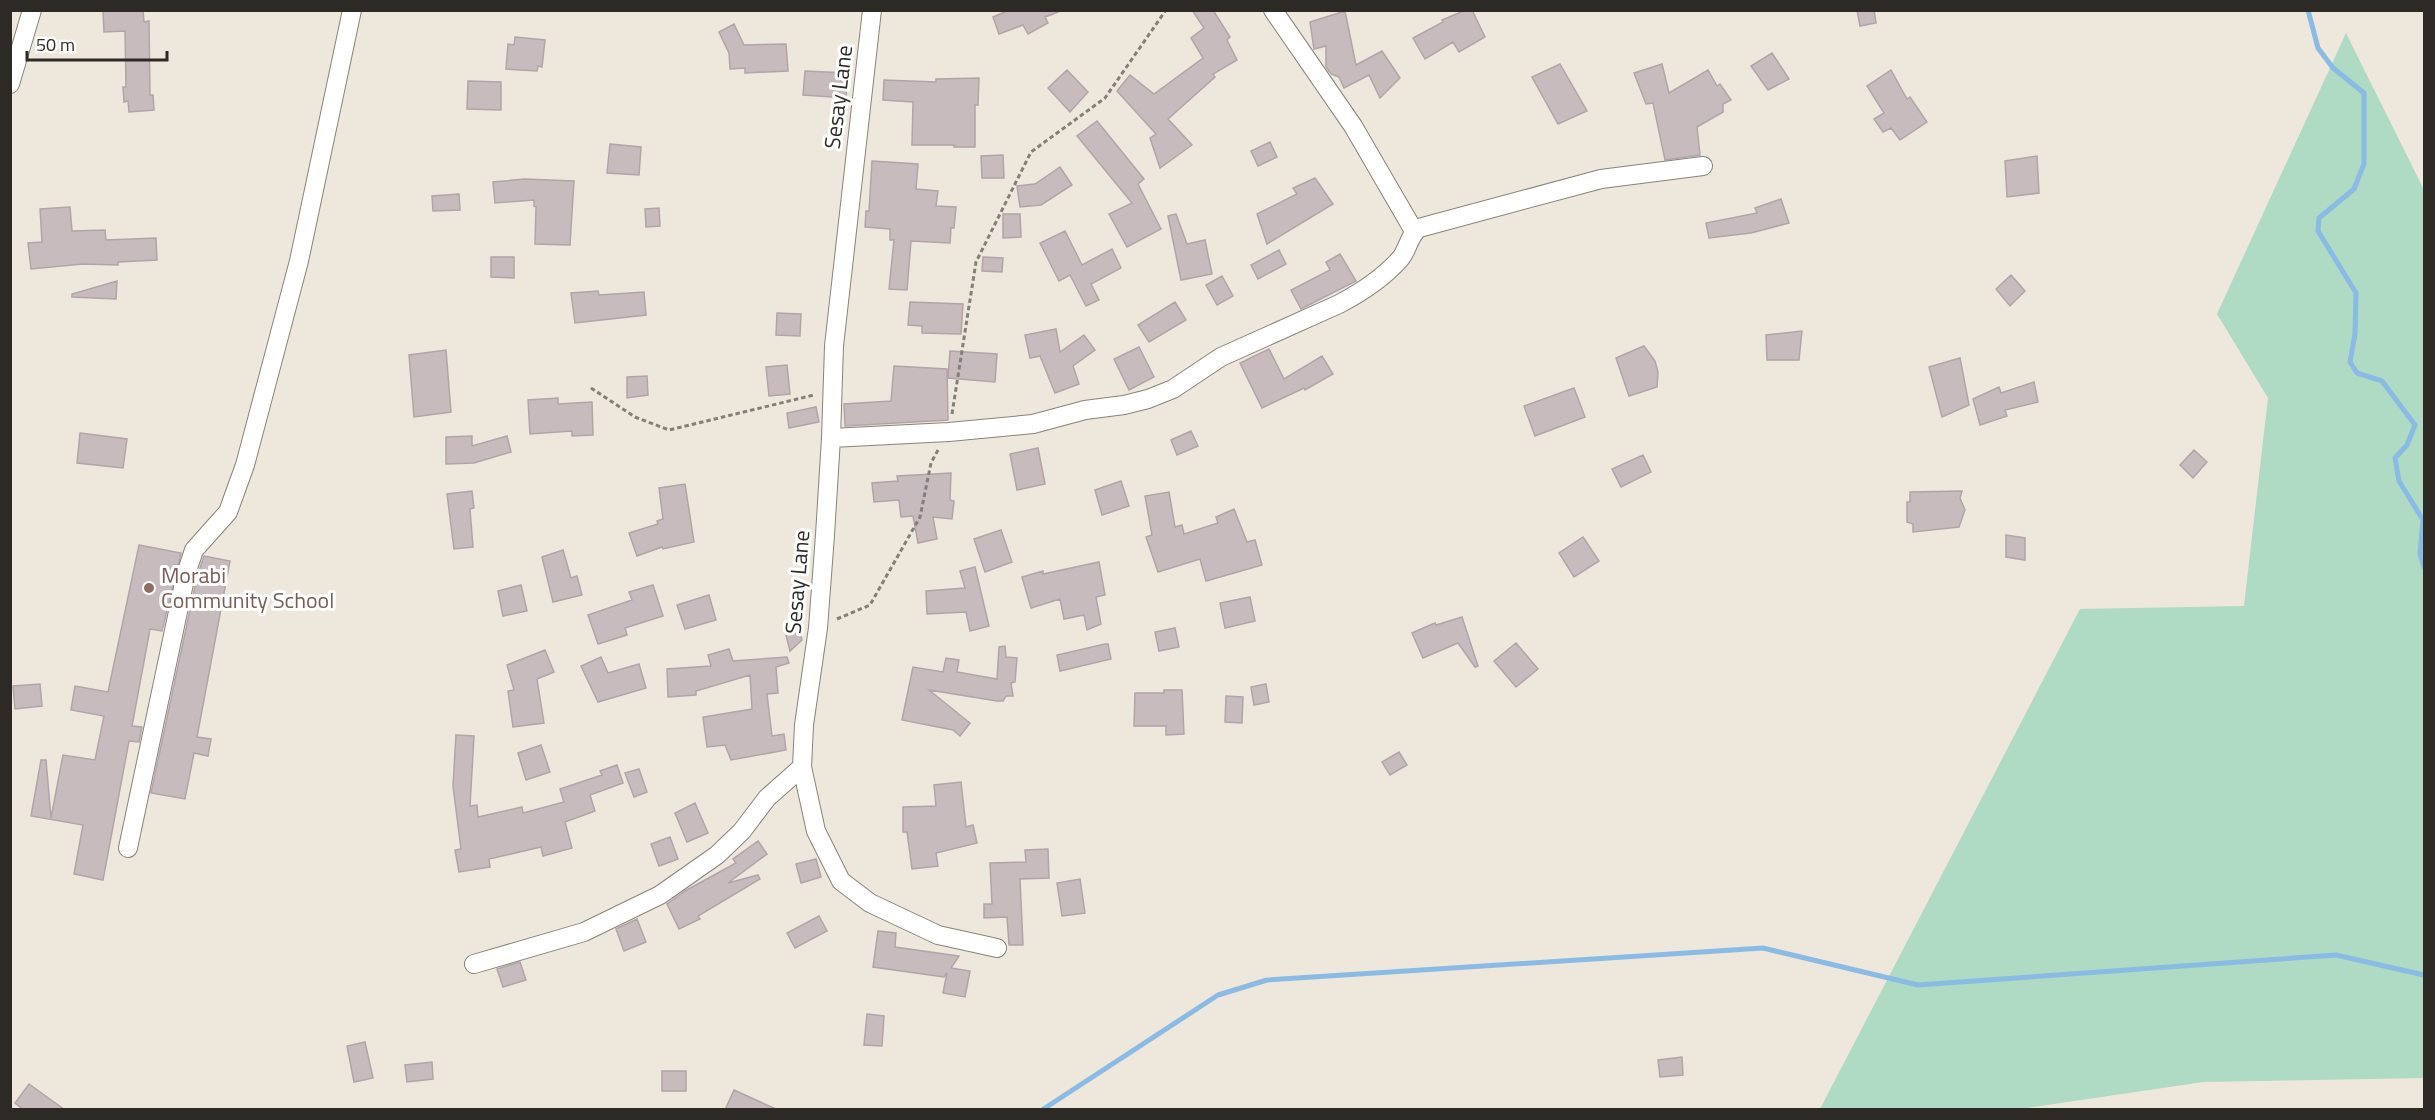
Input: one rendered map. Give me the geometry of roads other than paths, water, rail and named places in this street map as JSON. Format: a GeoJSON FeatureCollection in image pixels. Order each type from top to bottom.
{"type":"FeatureCollection","features":[{"type":"Feature","properties":{"kind":"street"},"geometry":{"type":"LineString","coordinates":[[10,84],[32,10]]}},
{"type":"Feature","properties":{"kind":"street"},"geometry":{"type":"LineString","coordinates":[[128,848],[186,574],[194,550],[228,512],[245,465],[299,261],[352,10]]}},
{"type":"Feature","properties":{"kind":"street","name":"Sesay Lane"},"geometry":{"type":"LineString","coordinates":[[872,10],[834,346],[831,438],[818,628],[804,725],[802,767],[816,831],[841,881],[870,903],[938,935],[997,948]]}},
{"type":"Feature","properties":{"kind":"street"},"geometry":{"type":"LineString","coordinates":[[1273,10],[1353,126],[1414,231]]}},
{"type":"Feature","properties":{"kind":"street"},"geometry":{"type":"LineString","coordinates":[[831,438],[949,432],[1048,422],[1085,410],[1140,402],[1173,389],[1221,357],[1356,295],[1400,259],[1414,231],[1427,224],[1601,179],[1703,166]]}},
{"type":"Feature","properties":{"kind":"street"},"geometry":{"type":"LineString","coordinates":[[474,964],[584,932],[660,895],[717,855],[742,831],[767,798],[802,767]]}},
{"type":"Feature","properties":{"kind":"waterway"},"geometry":{"type":"LineString","coordinates":[[2308,10],[2318,48],[2333,68],[2364,93],[2364,164],[2354,189],[2319,218],[2318,231],[2356,293],[2355,334],[2350,362],[2357,373],[2382,381],[2415,425],[2407,445],[2395,458],[2399,481],[2423,520],[2420,554],[2424,567]]}},
{"type":"Feature","properties":{"kind":"waterway"},"geometry":{"type":"LineString","coordinates":[[1042,1110],[1218,995],[1267,980],[1763,948],[1918,985],[2336,955],[2424,975]]}},
{"type":"Feature","properties":{"kind":"place","name":"Morabi Community School"},"geometry":{"type":"Point","coordinates":[149,588]}}]}
